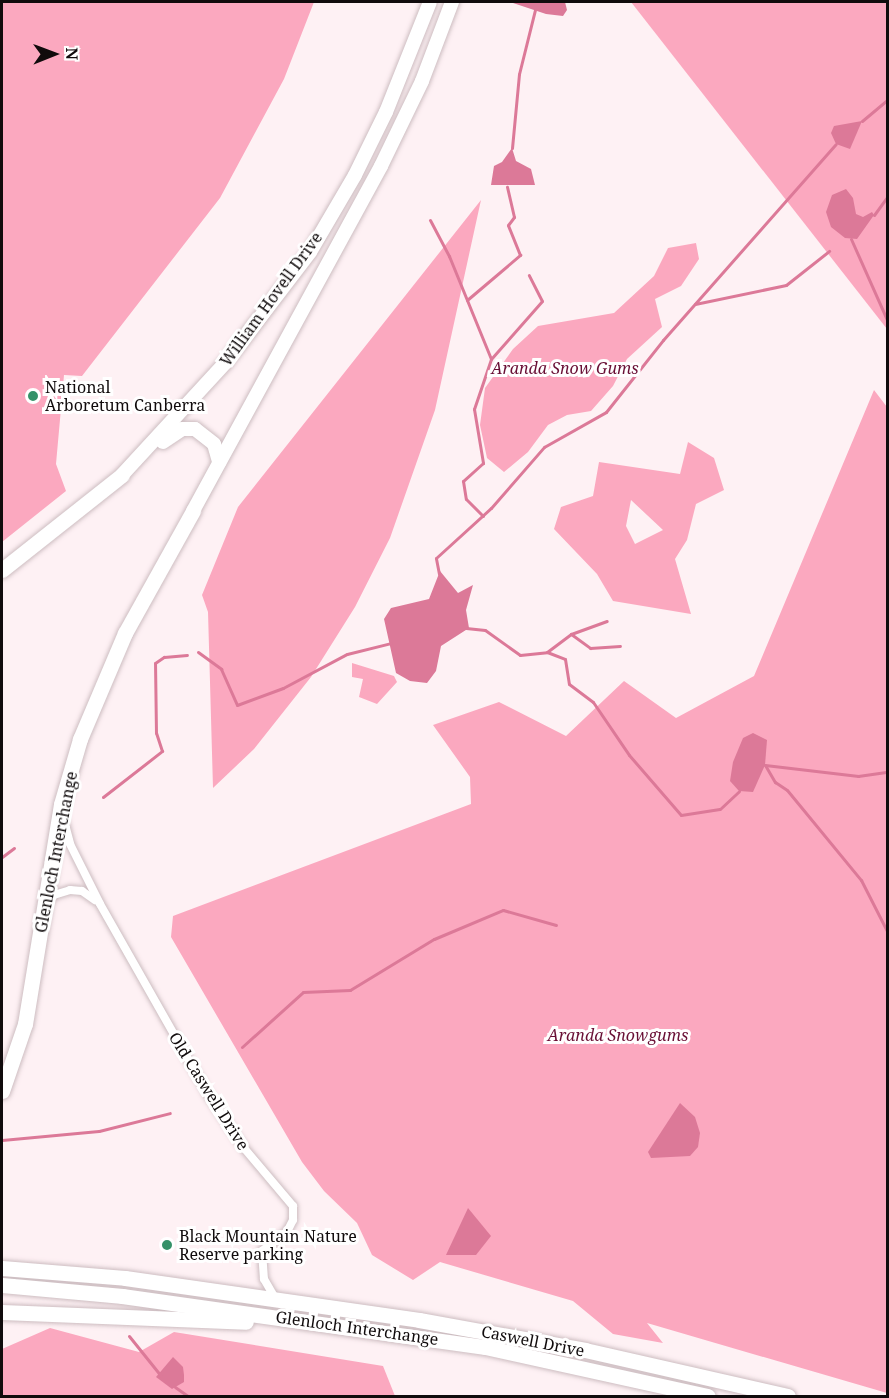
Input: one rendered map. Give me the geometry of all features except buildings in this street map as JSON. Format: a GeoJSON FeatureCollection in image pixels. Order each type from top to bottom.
{"type":"FeatureCollection","features":[{"type":"Feature","properties":{"kind":"highway"},"geometry":{"type":"LineString","coordinates":[[6,566],[81,510],[122,475]]}},
{"type":"Feature","properties":{"kind":"highway","name":"Glenloch Interchange"},"geometry":{"type":"LineString","coordinates":[[2,1091],[25,1024],[62,804],[92,704],[150,588],[193,511]]}},
{"type":"Feature","properties":{"kind":"highway","name":"Glenloch Interchange"},"geometry":{"type":"LineString","coordinates":[[2,1268],[125,1278],[274,1298]]}},
{"type":"Feature","properties":{"kind":"highway","name":"Glenloch Interchange"},"geometry":{"type":"LineString","coordinates":[[2,1285],[122,1296],[404,1336],[536,1357],[708,1396]]}},
{"type":"Feature","properties":{"kind":"highway","name":"Caswell Drive"},"geometry":{"type":"LineString","coordinates":[[274,1298],[533,1340],[788,1396]]}},
{"type":"Feature","properties":{"kind":"highway"},"geometry":{"type":"LineString","coordinates":[[2,1312],[240,1321],[375,1337],[404,1336]]}},
{"type":"Feature","properties":{"kind":"main road","name":"William Hovell Drive"},"geometry":{"type":"LineString","coordinates":[[122,475],[226,362],[310,252],[355,175],[386,112],[430,2]]}},
{"type":"Feature","properties":{"kind":"main road","name":"William Hovell Drive"},"geometry":{"type":"LineString","coordinates":[[219,462],[381,166],[422,81],[452,2]]}},
{"type":"Feature","properties":{"kind":"main road"},"geometry":{"type":"LineString","coordinates":[[122,475],[174,433],[188,428],[211,440],[219,462]]}},
{"type":"Feature","properties":{"kind":"main road","name":"Glenloch Interchange"},"geometry":{"type":"LineString","coordinates":[[193,511],[219,462]]}},
{"type":"Feature","properties":{"kind":"street","name":"Old Caswell Drive"},"geometry":{"type":"LineString","coordinates":[[62,804],[70,844],[99,904],[218,1111],[293,1206],[293,1220],[287,1232],[262,1251],[264,1279],[274,1298]]}},
{"type":"Feature","properties":{"kind":"street"},"geometry":{"type":"LineString","coordinates":[[44,912],[54,895],[70,890],[86,893],[99,904]]}},
{"type":"Feature","properties":{"kind":"green space"},"geometry":{"type":"Polygon","coordinates":[[[2,2],[314,2],[284,79],[220,198],[82,376],[64,375],[56,464],[66,491],[2,542],[2,2]]]}},
{"type":"Feature","properties":{"kind":"green space"},"geometry":{"type":"Polygon","coordinates":[[[631,2],[887,2],[887,329],[631,2]]]}},
{"type":"Feature","properties":{"kind":"green space"},"geometry":{"type":"Polygon","coordinates":[[[481,200],[435,410],[390,538],[355,607],[311,677],[254,749],[213,788],[208,612],[202,595],[238,507],[481,200]]]}},
{"type":"Feature","properties":{"kind":"green space","name":"Aranda Snow Gums"},"geometry":{"type":"Polygon","coordinates":[[[696,243],[699,259],[681,286],[655,299],[662,327],[627,359],[613,386],[591,411],[567,415],[548,425],[528,452],[504,472],[487,458],[480,425],[485,388],[513,349],[538,326],[614,313],[654,276],[668,248],[696,243]]]}},
{"type":"Feature","properties":{"kind":"green space","name":"Aranda Snowgums"},"geometry":{"type":"Polygon","coordinates":[[[874,390],[887,407],[887,1393],[647,1323],[663,1343],[613,1334],[573,1301],[440,1262],[413,1280],[372,1255],[357,1223],[324,1191],[302,1162],[171,937],[173,916],[471,804],[470,777],[433,725],[499,702],[566,736],[624,681],[676,718],[754,676],[874,390]]]}},
{"type":"Feature","properties":{"kind":"green space"},"geometry":{"type":"Polygon","coordinates":[[[688,442],[714,458],[724,490],[696,504],[687,540],[675,559],[691,614],[613,601],[597,574],[554,529],[561,507],[593,496],[599,462],[680,474],[688,442]],[[631,500],[626,526],[635,544],[663,530],[631,500]]]}},
{"type":"Feature","properties":{"kind":"green space"},"geometry":{"type":"Polygon","coordinates":[[[352,663],[394,676],[397,682],[377,704],[359,697],[363,679],[352,677],[352,663]]]}},
{"type":"Feature","properties":{"kind":"green space"},"geometry":{"type":"Polygon","coordinates":[[[50,1328],[139,1352],[174,1332],[383,1366],[395,1396],[2,1396],[2,1349],[50,1328]]]}},
{"type":"Feature","properties":{"kind":"shaded area"},"geometry":{"type":"Polygon","coordinates":[[[510,2],[565,2],[567,10],[563,16],[546,14],[510,2]]]}},
{"type":"Feature","properties":{"kind":"shaded area"},"geometry":{"type":"Polygon","coordinates":[[[862,121],[850,149],[836,144],[831,133],[834,126],[862,121]]]}},
{"type":"Feature","properties":{"kind":"shaded area"},"geometry":{"type":"Polygon","coordinates":[[[512,148],[516,161],[531,169],[535,185],[491,185],[494,166],[502,162],[512,148]]]}},
{"type":"Feature","properties":{"kind":"shaded area"},"geometry":{"type":"Polygon","coordinates":[[[846,189],[853,198],[856,214],[863,217],[872,212],[874,215],[857,239],[845,238],[831,227],[826,212],[832,195],[846,189]]]}},
{"type":"Feature","properties":{"kind":"shaded area"},"geometry":{"type":"Polygon","coordinates":[[[440,571],[458,593],[473,585],[466,610],[469,628],[441,646],[436,671],[427,683],[410,681],[396,673],[384,619],[391,608],[429,599],[440,571]]]}},
{"type":"Feature","properties":{"kind":"shaded area"},"geometry":{"type":"Polygon","coordinates":[[[753,733],[767,740],[765,765],[753,792],[739,791],[730,781],[733,762],[743,738],[753,733]]]}},
{"type":"Feature","properties":{"kind":"shaded area"},"geometry":{"type":"Polygon","coordinates":[[[680,1103],[695,1117],[700,1133],[698,1147],[690,1156],[651,1158],[648,1152],[680,1103]]]}},
{"type":"Feature","properties":{"kind":"shaded area"},"geometry":{"type":"Polygon","coordinates":[[[468,1208],[491,1236],[476,1255],[446,1255],[468,1208]]]}},
{"type":"Feature","properties":{"kind":"shaded area"},"geometry":{"type":"Polygon","coordinates":[[[173,1357],[183,1367],[184,1382],[172,1389],[156,1377],[173,1357]]]}},
{"type":"Feature","properties":{"kind":"waterway"},"geometry":{"type":"LineString","coordinates":[[512,148],[519,74],[535,10]]}},
{"type":"Feature","properties":{"kind":"waterway"},"geometry":{"type":"LineString","coordinates":[[862,121],[888,99]]}},
{"type":"Feature","properties":{"kind":"waterway"},"geometry":{"type":"LineString","coordinates":[[439,574],[436,558],[491,508],[544,447],[606,412],[663,340],[836,144]]}},
{"type":"Feature","properties":{"kind":"waterway"},"geometry":{"type":"LineString","coordinates":[[467,300],[520,255],[508,225],[514,217],[507,187]]}},
{"type":"Feature","properties":{"kind":"waterway"},"geometry":{"type":"LineString","coordinates":[[874,215],[888,196]]}},
{"type":"Feature","properties":{"kind":"waterway"},"geometry":{"type":"LineString","coordinates":[[430,220],[449,256],[491,359],[474,409],[483,463],[463,481],[466,499],[483,516]]}},
{"type":"Feature","properties":{"kind":"waterway"},"geometry":{"type":"LineString","coordinates":[[851,239],[888,322]]}},
{"type":"Feature","properties":{"kind":"waterway"},"geometry":{"type":"LineString","coordinates":[[695,304],[786,285],[829,251]]}},
{"type":"Feature","properties":{"kind":"waterway"},"geometry":{"type":"LineString","coordinates":[[491,359],[542,301],[529,275]]}},
{"type":"Feature","properties":{"kind":"waterway"},"geometry":{"type":"LineString","coordinates":[[547,652],[571,634],[607,621]]}},
{"type":"Feature","properties":{"kind":"waterway"},"geometry":{"type":"LineString","coordinates":[[466,628],[485,630],[520,655],[547,652],[565,659],[569,684],[593,702],[629,755],[681,815],[720,809],[739,791]]}},
{"type":"Feature","properties":{"kind":"waterway"},"geometry":{"type":"LineString","coordinates":[[571,634],[590,648],[620,646]]}},
{"type":"Feature","properties":{"kind":"waterway"},"geometry":{"type":"LineString","coordinates":[[198,652],[221,669],[237,705],[283,688],[347,654],[391,643]]}},
{"type":"Feature","properties":{"kind":"waterway"},"geometry":{"type":"LineString","coordinates":[[103,797],[162,751],[156,733],[155,663],[164,657],[187,655]]}},
{"type":"Feature","properties":{"kind":"waterway"},"geometry":{"type":"LineString","coordinates":[[765,765],[775,782],[787,790],[861,880],[888,933]]}},
{"type":"Feature","properties":{"kind":"waterway"},"geometry":{"type":"LineString","coordinates":[[765,765],[858,776],[888,772]]}},
{"type":"Feature","properties":{"kind":"waterway"},"geometry":{"type":"LineString","coordinates":[[2,857],[14,848]]}},
{"type":"Feature","properties":{"kind":"waterway"},"geometry":{"type":"LineString","coordinates":[[242,1047],[303,992],[350,990],[434,939],[503,910],[556,925]]}},
{"type":"Feature","properties":{"kind":"waterway"},"geometry":{"type":"LineString","coordinates":[[2,1140],[99,1131],[170,1113]]}},
{"type":"Feature","properties":{"kind":"waterway"},"geometry":{"type":"LineString","coordinates":[[129,1336],[161,1376]]}},
{"type":"Feature","properties":{"kind":"waterway"},"geometry":{"type":"LineString","coordinates":[[175,1387],[188,1396]]}},
{"type":"Feature","properties":{"kind":"place","name":"National Arboretum Canberra"},"geometry":{"type":"Point","coordinates":[33,396]}},
{"type":"Feature","properties":{"kind":"place","name":"Black Mountain Nature Reserve parking"},"geometry":{"type":"Point","coordinates":[167,1245]}}]}
